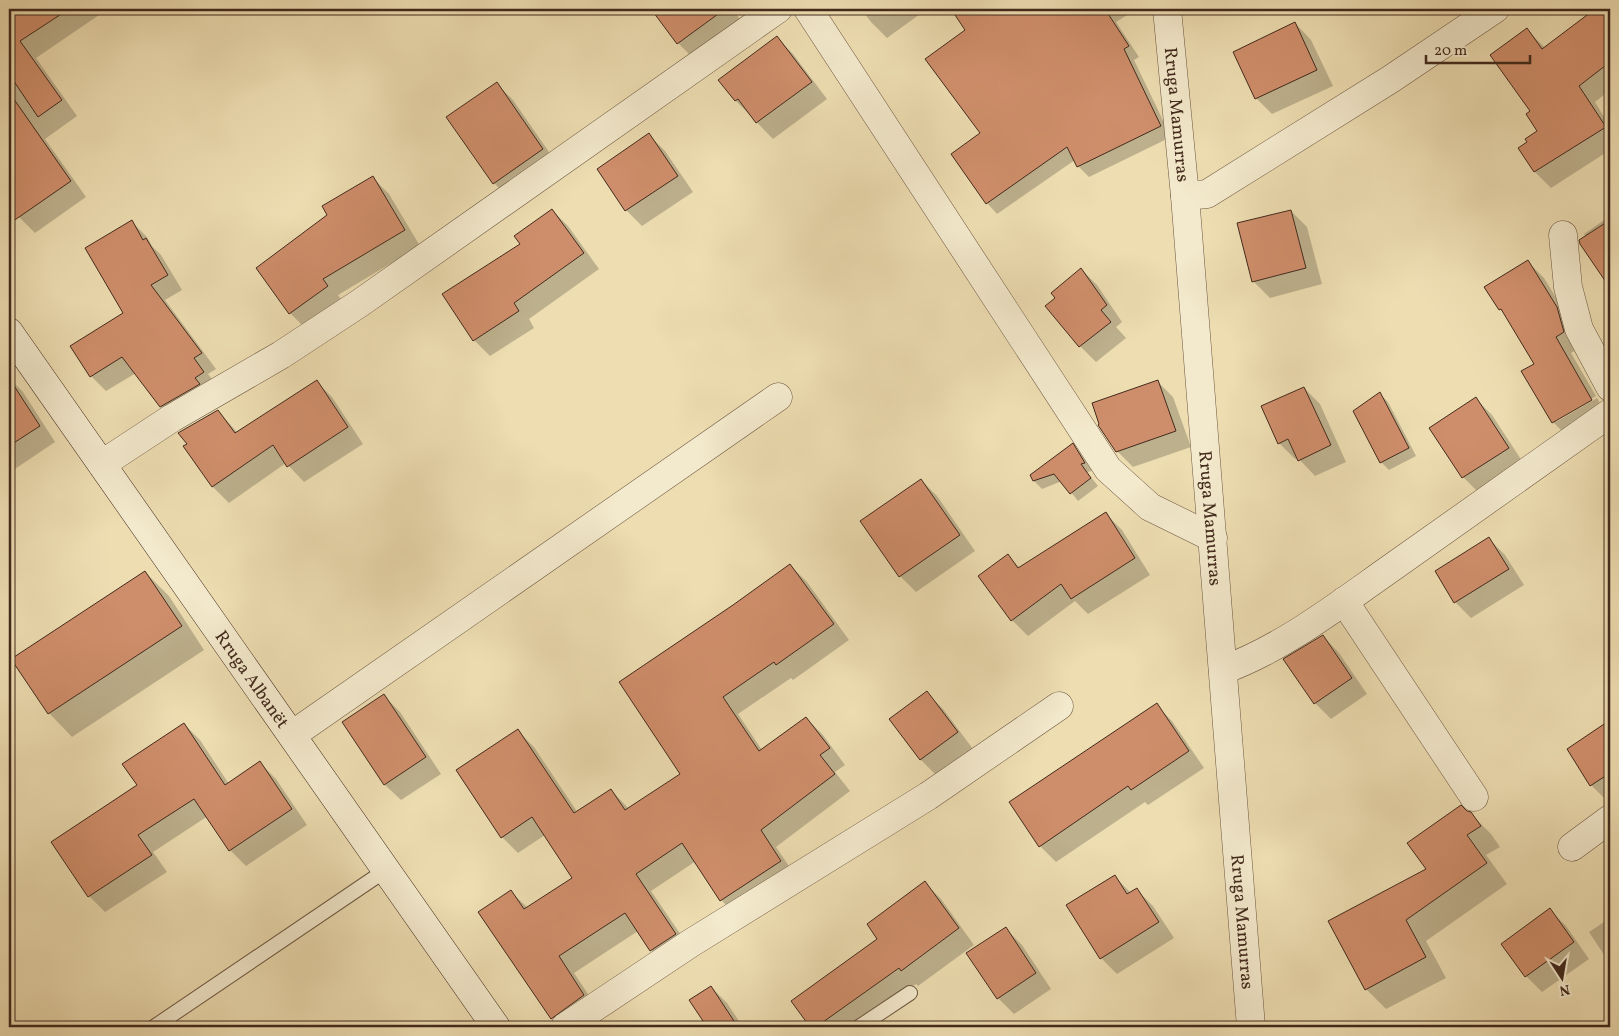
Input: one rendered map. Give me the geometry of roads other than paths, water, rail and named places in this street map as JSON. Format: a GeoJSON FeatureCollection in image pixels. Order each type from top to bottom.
{"type":"FeatureCollection","features":[{"type":"Feature","properties":{"kind":"street"},"geometry":{"type":"LineString","coordinates":[[102,464],[172,418],[281,355],[360,303],[778,9]]}},
{"type":"Feature","properties":{"kind":"street"},"geometry":{"type":"LineString","coordinates":[[808,9],[1108,469],[1150,507],[1213,538]]}},
{"type":"Feature","properties":{"kind":"street","name":"Rruga Mamurras"},"geometry":{"type":"LineString","coordinates":[[1167,9],[1185,196],[1251,1027]]}},
{"type":"Feature","properties":{"kind":"street"},"geometry":{"type":"LineString","coordinates":[[1185,196],[1207,194],[1391,79],[1495,9]]}},
{"type":"Feature","properties":{"kind":"street"},"geometry":{"type":"LineString","coordinates":[[1564,235],[1568,287],[1579,329],[1610,387]]}},
{"type":"Feature","properties":{"kind":"street","name":"Rruga Albanët"},"geometry":{"type":"LineString","coordinates":[[9,332],[496,1027]]}},
{"type":"Feature","properties":{"kind":"street"},"geometry":{"type":"LineString","coordinates":[[292,735],[778,397]]}},
{"type":"Feature","properties":{"kind":"street"},"geometry":{"type":"LineString","coordinates":[[1224,670],[1249,661],[1273,648],[1610,413]]}},
{"type":"Feature","properties":{"kind":"street"},"geometry":{"type":"LineString","coordinates":[[1344,600],[1474,796]]}},
{"type":"Feature","properties":{"kind":"street"},"geometry":{"type":"LineString","coordinates":[[565,1027],[691,943],[928,796],[1059,706]]}},
{"type":"Feature","properties":{"kind":"street"},"geometry":{"type":"LineString","coordinates":[[1572,847],[1610,819]]}},
{"type":"Feature","properties":{"kind":"lane"},"geometry":{"type":"LineString","coordinates":[[154,1027],[386,870]]}},
{"type":"Feature","properties":{"kind":"lane"},"geometry":{"type":"LineString","coordinates":[[859,1027],[910,993]]}}]}
